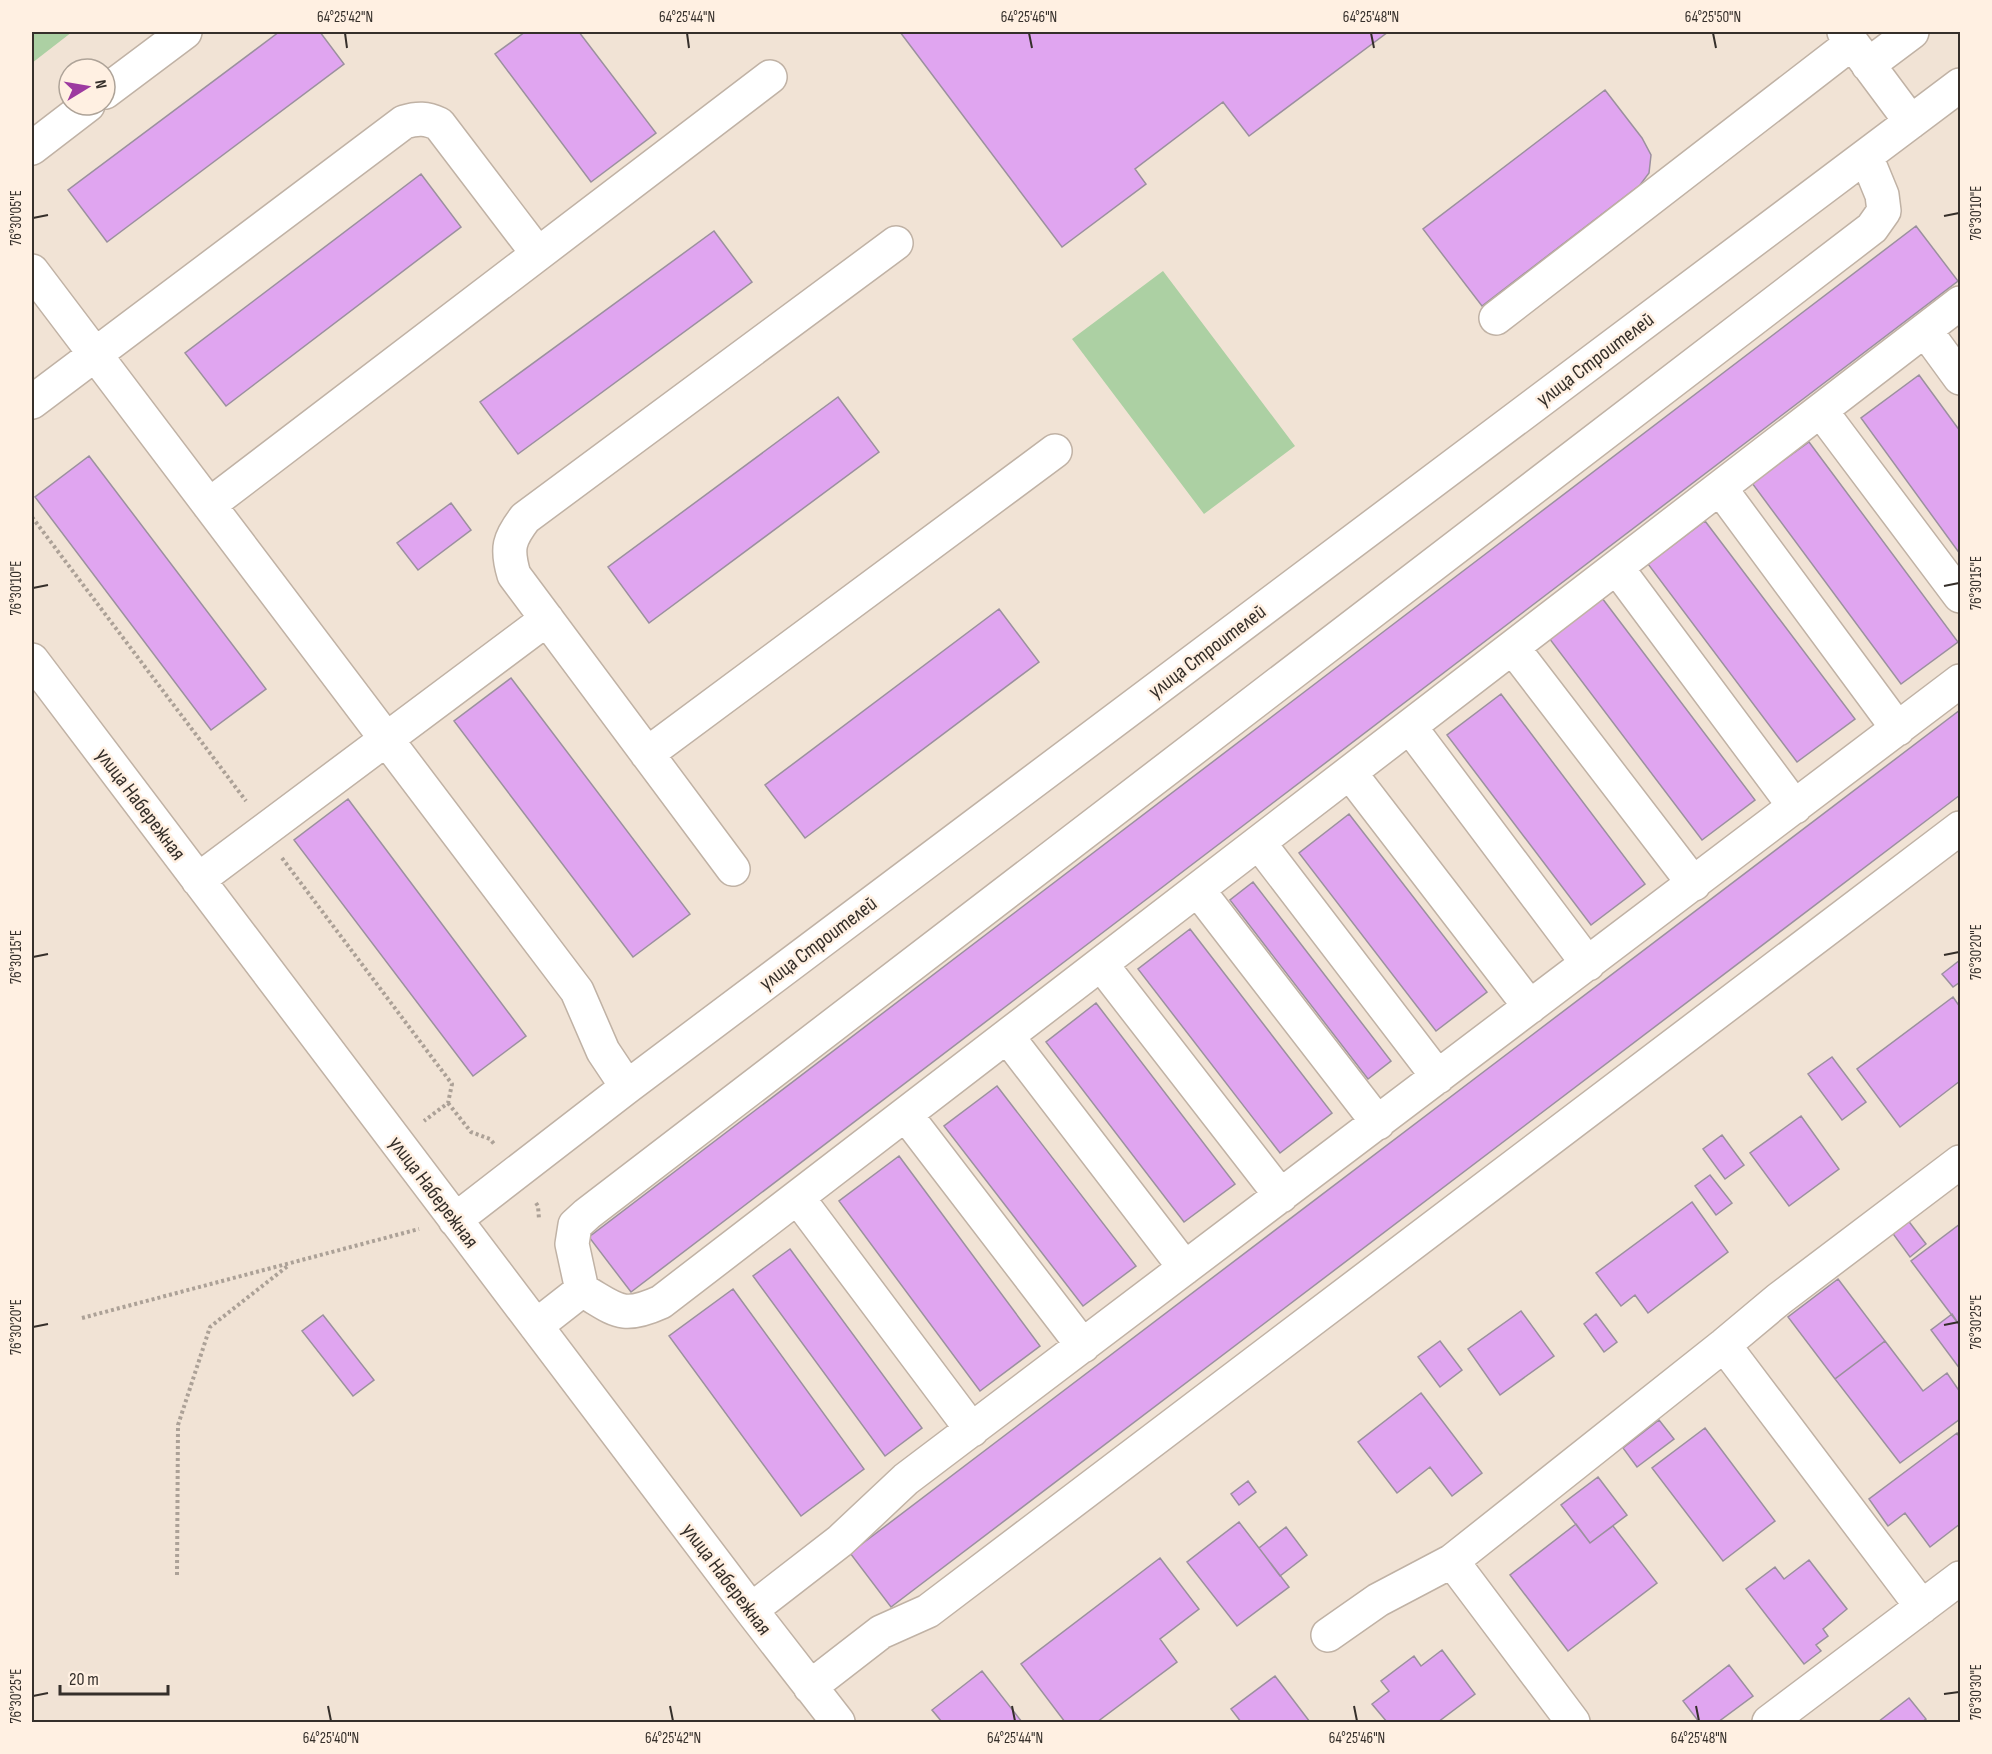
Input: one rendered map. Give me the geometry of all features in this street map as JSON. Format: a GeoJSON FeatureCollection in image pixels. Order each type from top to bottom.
{"type":"FeatureCollection","features":[{"type":"Feature","properties":{"kind":"street"},"geometry":{"type":"LineString","coordinates":[[117,83],[184,32]]}},
{"type":"Feature","properties":{"kind":"street"},"geometry":{"type":"LineString","coordinates":[[1496,318],[1855,46],[1911,32]]}},
{"type":"Feature","properties":{"kind":"street"},"geometry":{"type":"LineString","coordinates":[[1855,46],[1911,122]]}},
{"type":"Feature","properties":{"kind":"street"},"geometry":{"type":"LineString","coordinates":[[209,505],[770,77]]}},
{"type":"Feature","properties":{"kind":"street","name":"улица Строителей"},"geometry":{"type":"LineString","coordinates":[[455,1220],[627,1088],[1960,85]]}},
{"type":"Feature","properties":{"kind":"street"},"geometry":{"type":"LineString","coordinates":[[32,147],[72,117]]}},
{"type":"Feature","properties":{"kind":"street"},"geometry":{"type":"LineString","coordinates":[[32,402],[404,122],[417,118],[429,119],[439,124],[538,254]]}},
{"type":"Feature","properties":{"kind":"street"},"geometry":{"type":"LineString","coordinates":[[1866,156],[1882,195],[1884,211],[1872,228],[587,1214],[575,1225],[572,1245],[582,1290],[620,1311],[634,1312],[661,1302],[1960,303]]}},
{"type":"Feature","properties":{"kind":"street"},"geometry":{"type":"LineString","coordinates":[[733,869],[514,574],[508,558],[512,535],[525,518],[896,243]]}},
{"type":"Feature","properties":{"kind":"street"},"geometry":{"type":"LineString","coordinates":[[32,271],[577,991],[603,1051],[627,1088]]}},
{"type":"Feature","properties":{"kind":"street"},"geometry":{"type":"LineString","coordinates":[[1926,330],[1960,378]]}},
{"type":"Feature","properties":{"kind":"street"},"geometry":{"type":"LineString","coordinates":[[1821,411],[1960,596]]}},
{"type":"Feature","properties":{"kind":"street"},"geometry":{"type":"LineString","coordinates":[[647,754],[1055,451]]}},
{"type":"Feature","properties":{"kind":"street"},"geometry":{"type":"LineString","coordinates":[[1720,488],[1898,729]]}},
{"type":"Feature","properties":{"kind":"street"},"geometry":{"type":"LineString","coordinates":[[1617,568],[1795,807]]}},
{"type":"Feature","properties":{"kind":"street"},"geometry":{"type":"LineString","coordinates":[[198,880],[547,620]]}},
{"type":"Feature","properties":{"kind":"street"},"geometry":{"type":"LineString","coordinates":[[1513,648],[1694,884]]}},
{"type":"Feature","properties":{"kind":"street","name":"улица Набережная"},"geometry":{"type":"LineString","coordinates":[[32,660],[838,1722]]}},
{"type":"Feature","properties":{"kind":"street"},"geometry":{"type":"LineString","coordinates":[[751,1610],[840,1541],[906,1479],[1960,681]]}},
{"type":"Feature","properties":{"kind":"street"},"geometry":{"type":"LineString","coordinates":[[1410,727],[1588,964]]}},
{"type":"Feature","properties":{"kind":"street"},"geometry":{"type":"LineString","coordinates":[[1350,773],[1530,1007]]}},
{"type":"Feature","properties":{"kind":"street"},"geometry":{"type":"LineString","coordinates":[[810,1687],[880,1632],[928,1611],[1960,828]]}},
{"type":"Feature","properties":{"kind":"street"},"geometry":{"type":"LineString","coordinates":[[1259,843],[1438,1077]]}},
{"type":"Feature","properties":{"kind":"street"},"geometry":{"type":"LineString","coordinates":[[1198,890],[1378,1123]]}},
{"type":"Feature","properties":{"kind":"street"},"geometry":{"type":"LineString","coordinates":[[1101,964],[1281,1196]]}},
{"type":"Feature","properties":{"kind":"street"},"geometry":{"type":"LineString","coordinates":[[1007,1036],[1185,1268]]}},
{"type":"Feature","properties":{"kind":"street"},"geometry":{"type":"LineString","coordinates":[[906,1115],[1083,1346]]}},
{"type":"Feature","properties":{"kind":"street"},"geometry":{"type":"LineString","coordinates":[[1328,1635],[1378,1600],[1452,1561],[1779,1299],[1960,1162]]}},
{"type":"Feature","properties":{"kind":"street"},"geometry":{"type":"LineString","coordinates":[[798,1198],[972,1430]]}},
{"type":"Feature","properties":{"kind":"street"},"geometry":{"type":"LineString","coordinates":[[536,1326],[582,1290]]}},
{"type":"Feature","properties":{"kind":"street"},"geometry":{"type":"LineString","coordinates":[[1724,1345],[1922,1606]]}},
{"type":"Feature","properties":{"kind":"street"},"geometry":{"type":"LineString","coordinates":[[1452,1561],[1573,1722]]}},
{"type":"Feature","properties":{"kind":"street"},"geometry":{"type":"LineString","coordinates":[[1769,1722],[1960,1578]]}},
{"type":"Feature","properties":{"kind":"path"},"geometry":{"type":"LineString","coordinates":[[82,1318],[455,1220]]}},
{"type":"Feature","properties":{"kind":"path"},"geometry":{"type":"LineString","coordinates":[[177,1575],[178,1425],[210,1328],[291,1263]]}},
{"type":"Feature","properties":{"kind":"green space"},"geometry":{"type":"Polygon","coordinates":[[[32,32],[72,32],[32,63],[32,32]]]}},
{"type":"Feature","properties":{"kind":"green space"},"geometry":{"type":"Polygon","coordinates":[[[1163,271],[1295,446],[1204,514],[1072,339],[1163,271]]]}},
{"type":"Feature","properties":{"kind":"building"},"geometry":{"type":"Polygon","coordinates":[[[279,32],[320,32],[344,64],[107,242],[68,190],[279,32]]]}},
{"type":"Feature","properties":{"kind":"building"},"geometry":{"type":"Polygon","coordinates":[[[525,32],[579,32],[656,133],[591,182],[495,54],[525,32]]]}},
{"type":"Feature","properties":{"kind":"building"},"geometry":{"type":"Polygon","coordinates":[[[900,32],[1388,32],[1249,136],[1223,102],[1135,169],[1146,184],[1062,247],[900,32]]]}},
{"type":"Feature","properties":{"kind":"building"},"geometry":{"type":"Polygon","coordinates":[[[1605,90],[1642,138],[1651,155],[1649,173],[1640,185],[1482,306],[1423,229],[1605,90]]]}},
{"type":"Feature","properties":{"kind":"building"},"geometry":{"type":"Polygon","coordinates":[[[421,174],[461,227],[226,406],[185,353],[421,174]]]}},
{"type":"Feature","properties":{"kind":"building"},"geometry":{"type":"Polygon","coordinates":[[[1916,226],[1958,281],[631,1292],[589,1237],[1916,226]]]}},
{"type":"Feature","properties":{"kind":"building"},"geometry":{"type":"Polygon","coordinates":[[[714,231],[752,282],[518,454],[480,402],[714,231]]]}},
{"type":"Feature","properties":{"kind":"building"},"geometry":{"type":"Polygon","coordinates":[[[1919,375],[1960,431],[1960,554],[1861,418],[1919,375]]]}},
{"type":"Feature","properties":{"kind":"building"},"geometry":{"type":"Polygon","coordinates":[[[838,397],[879,452],[649,623],[608,567],[838,397]]]}},
{"type":"Feature","properties":{"kind":"building"},"geometry":{"type":"Polygon","coordinates":[[[1809,442],[1958,642],[1901,684],[1752,483],[1809,442]]]}},
{"type":"Feature","properties":{"kind":"building"},"geometry":{"type":"Polygon","coordinates":[[[89,456],[266,689],[211,730],[35,497],[89,456]]]}},
{"type":"Feature","properties":{"kind":"building"},"geometry":{"type":"Polygon","coordinates":[[[451,503],[471,530],[418,570],[397,543],[451,503]]]}},
{"type":"Feature","properties":{"kind":"building"},"geometry":{"type":"Polygon","coordinates":[[[1705,521],[1855,719],[1797,762],[1648,564],[1705,521]]]}},
{"type":"Feature","properties":{"kind":"building"},"geometry":{"type":"Polygon","coordinates":[[[1602,598],[1755,800],[1702,840],[1549,638],[1602,598]]]}},
{"type":"Feature","properties":{"kind":"building"},"geometry":{"type":"Polygon","coordinates":[[[999,609],[1039,662],[805,838],[765,785],[999,609]]]}},
{"type":"Feature","properties":{"kind":"building"},"geometry":{"type":"Polygon","coordinates":[[[511,678],[690,914],[633,957],[454,721],[511,678]]]}},
{"type":"Feature","properties":{"kind":"building"},"geometry":{"type":"Polygon","coordinates":[[[1501,694],[1645,884],[1591,925],[1447,735],[1501,694]]]}},
{"type":"Feature","properties":{"kind":"building"},"geometry":{"type":"Polygon","coordinates":[[[1960,710],[1960,795],[891,1607],[850,1553],[1960,710]]]}},
{"type":"Feature","properties":{"kind":"building"},"geometry":{"type":"Polygon","coordinates":[[[348,799],[526,1036],[473,1076],[294,840],[348,799]]]}},
{"type":"Feature","properties":{"kind":"building"},"geometry":{"type":"Polygon","coordinates":[[[1349,814],[1487,992],[1436,1031],[1299,853],[1349,814]]]}},
{"type":"Feature","properties":{"kind":"building"},"geometry":{"type":"Polygon","coordinates":[[[1253,882],[1391,1061],[1368,1079],[1230,900],[1253,882]]]}},
{"type":"Feature","properties":{"kind":"building"},"geometry":{"type":"Polygon","coordinates":[[[1190,929],[1332,1113],[1280,1153],[1138,969],[1190,929]]]}},
{"type":"Feature","properties":{"kind":"building"},"geometry":{"type":"Polygon","coordinates":[[[1960,960],[1960,982],[1953,987],[1942,974],[1960,960]]]}},
{"type":"Feature","properties":{"kind":"building"},"geometry":{"type":"Polygon","coordinates":[[[1953,997],[1960,1007],[1960,1081],[1900,1127],[1857,1069],[1953,997]]]}},
{"type":"Feature","properties":{"kind":"building"},"geometry":{"type":"Polygon","coordinates":[[[1096,1003],[1235,1184],[1184,1222],[1046,1042],[1096,1003]]]}},
{"type":"Feature","properties":{"kind":"building"},"geometry":{"type":"Polygon","coordinates":[[[1832,1057],[1866,1102],[1842,1120],[1808,1074],[1832,1057]]]}},
{"type":"Feature","properties":{"kind":"building"},"geometry":{"type":"Polygon","coordinates":[[[997,1086],[1136,1266],[1083,1306],[944,1126],[997,1086]]]}},
{"type":"Feature","properties":{"kind":"building"},"geometry":{"type":"Polygon","coordinates":[[[1801,1116],[1839,1169],[1789,1206],[1750,1153],[1801,1116]]]}},
{"type":"Feature","properties":{"kind":"building"},"geometry":{"type":"Polygon","coordinates":[[[1722,1135],[1744,1165],[1725,1179],[1703,1149],[1722,1135]]]}},
{"type":"Feature","properties":{"kind":"building"},"geometry":{"type":"Polygon","coordinates":[[[899,1156],[1040,1346],[980,1391],[839,1201],[899,1156]]]}},
{"type":"Feature","properties":{"kind":"building"},"geometry":{"type":"Polygon","coordinates":[[[1710,1175],[1732,1203],[1716,1215],[1695,1186],[1710,1175]]]}},
{"type":"Feature","properties":{"kind":"building"},"geometry":{"type":"Polygon","coordinates":[[[1692,1202],[1728,1252],[1648,1313],[1635,1295],[1621,1306],[1596,1273],[1692,1202]]]}},
{"type":"Feature","properties":{"kind":"building"},"geometry":{"type":"Polygon","coordinates":[[[1907,1219],[1926,1244],[1910,1257],[1891,1231],[1907,1219]]]}},
{"type":"Feature","properties":{"kind":"building"},"geometry":{"type":"Polygon","coordinates":[[[1960,1224],[1960,1326],[1911,1261],[1960,1224]]]}},
{"type":"Feature","properties":{"kind":"building"},"geometry":{"type":"Polygon","coordinates":[[[790,1249],[922,1428],[885,1456],[753,1276],[790,1249]]]}},
{"type":"Feature","properties":{"kind":"building"},"geometry":{"type":"Polygon","coordinates":[[[1838,1279],[1885,1341],[1835,1379],[1788,1317],[1838,1279]]]}},
{"type":"Feature","properties":{"kind":"building"},"geometry":{"type":"Polygon","coordinates":[[[733,1289],[864,1469],[801,1516],[669,1336],[733,1289]]]}},
{"type":"Feature","properties":{"kind":"building"},"geometry":{"type":"Polygon","coordinates":[[[1521,1311],[1554,1356],[1500,1395],[1468,1349],[1521,1311]]]}},
{"type":"Feature","properties":{"kind":"building"},"geometry":{"type":"Polygon","coordinates":[[[1596,1314],[1617,1342],[1604,1352],[1584,1324],[1596,1314]]]}},
{"type":"Feature","properties":{"kind":"building"},"geometry":{"type":"Polygon","coordinates":[[[1952,1314],[1960,1326],[1960,1369],[1931,1330],[1952,1314]]]}},
{"type":"Feature","properties":{"kind":"building"},"geometry":{"type":"Polygon","coordinates":[[[323,1315],[374,1380],[353,1396],[302,1331],[323,1315]]]}},
{"type":"Feature","properties":{"kind":"building"},"geometry":{"type":"Polygon","coordinates":[[[1440,1341],[1462,1370],[1440,1387],[1418,1357],[1440,1341]]]}},
{"type":"Feature","properties":{"kind":"building"},"geometry":{"type":"Polygon","coordinates":[[[1885,1341],[1923,1391],[1947,1373],[1960,1392],[1960,1419],[1900,1463],[1835,1379],[1885,1341]]]}},
{"type":"Feature","properties":{"kind":"building"},"geometry":{"type":"Polygon","coordinates":[[[1421,1393],[1482,1473],[1452,1496],[1430,1467],[1397,1493],[1358,1442],[1421,1393]]]}},
{"type":"Feature","properties":{"kind":"building"},"geometry":{"type":"Polygon","coordinates":[[[1659,1420],[1674,1439],[1637,1467],[1623,1448],[1659,1420]]]}},
{"type":"Feature","properties":{"kind":"building"},"geometry":{"type":"Polygon","coordinates":[[[1705,1428],[1775,1521],[1723,1561],[1652,1468],[1705,1428]]]}},
{"type":"Feature","properties":{"kind":"building"},"geometry":{"type":"Polygon","coordinates":[[[1957,1433],[1960,1438],[1960,1524],[1930,1547],[1905,1513],[1888,1526],[1869,1499],[1957,1433]]]}},
{"type":"Feature","properties":{"kind":"building"},"geometry":{"type":"Polygon","coordinates":[[[1598,1477],[1627,1515],[1590,1543],[1561,1505],[1598,1477]]]}},
{"type":"Feature","properties":{"kind":"building"},"geometry":{"type":"Polygon","coordinates":[[[1248,1481],[1256,1492],[1239,1505],[1231,1494],[1248,1481]]]}},
{"type":"Feature","properties":{"kind":"building"},"geometry":{"type":"Polygon","coordinates":[[[1239,1522],[1289,1587],[1237,1626],[1187,1562],[1239,1522]]]}},
{"type":"Feature","properties":{"kind":"building"},"geometry":{"type":"Polygon","coordinates":[[[1576,1524],[1590,1543],[1613,1526],[1657,1583],[1568,1651],[1510,1575],[1576,1524]]]}},
{"type":"Feature","properties":{"kind":"building"},"geometry":{"type":"Polygon","coordinates":[[[1286,1527],[1307,1555],[1280,1576],[1259,1548],[1286,1527]]]}},
{"type":"Feature","properties":{"kind":"building"},"geometry":{"type":"Polygon","coordinates":[[[1160,1558],[1199,1609],[1160,1639],[1177,1662],[1097,1722],[1065,1722],[1021,1664],[1160,1558]]]}},
{"type":"Feature","properties":{"kind":"building"},"geometry":{"type":"Polygon","coordinates":[[[1809,1560],[1847,1609],[1823,1629],[1828,1636],[1816,1645],[1821,1651],[1804,1664],[1746,1589],[1775,1567],[1784,1579],[1809,1560]]]}},
{"type":"Feature","properties":{"kind":"building"},"geometry":{"type":"Polygon","coordinates":[[[1442,1650],[1475,1694],[1438,1722],[1387,1722],[1372,1704],[1389,1691],[1381,1681],[1414,1656],[1421,1666],[1442,1650]]]}},
{"type":"Feature","properties":{"kind":"building"},"geometry":{"type":"Polygon","coordinates":[[[1729,1665],[1753,1696],[1718,1722],[1699,1722],[1683,1701],[1729,1665]]]}},
{"type":"Feature","properties":{"kind":"building"},"geometry":{"type":"Polygon","coordinates":[[[982,1671],[1022,1722],[942,1722],[932,1710],[982,1671]]]}},
{"type":"Feature","properties":{"kind":"building"},"geometry":{"type":"Polygon","coordinates":[[[1275,1676],[1310,1722],[1241,1722],[1231,1709],[1275,1676]]]}},
{"type":"Feature","properties":{"kind":"building"},"geometry":{"type":"Polygon","coordinates":[[[1909,1698],[1926,1719],[1922,1722],[1878,1722],[1909,1698]]]}}]}
